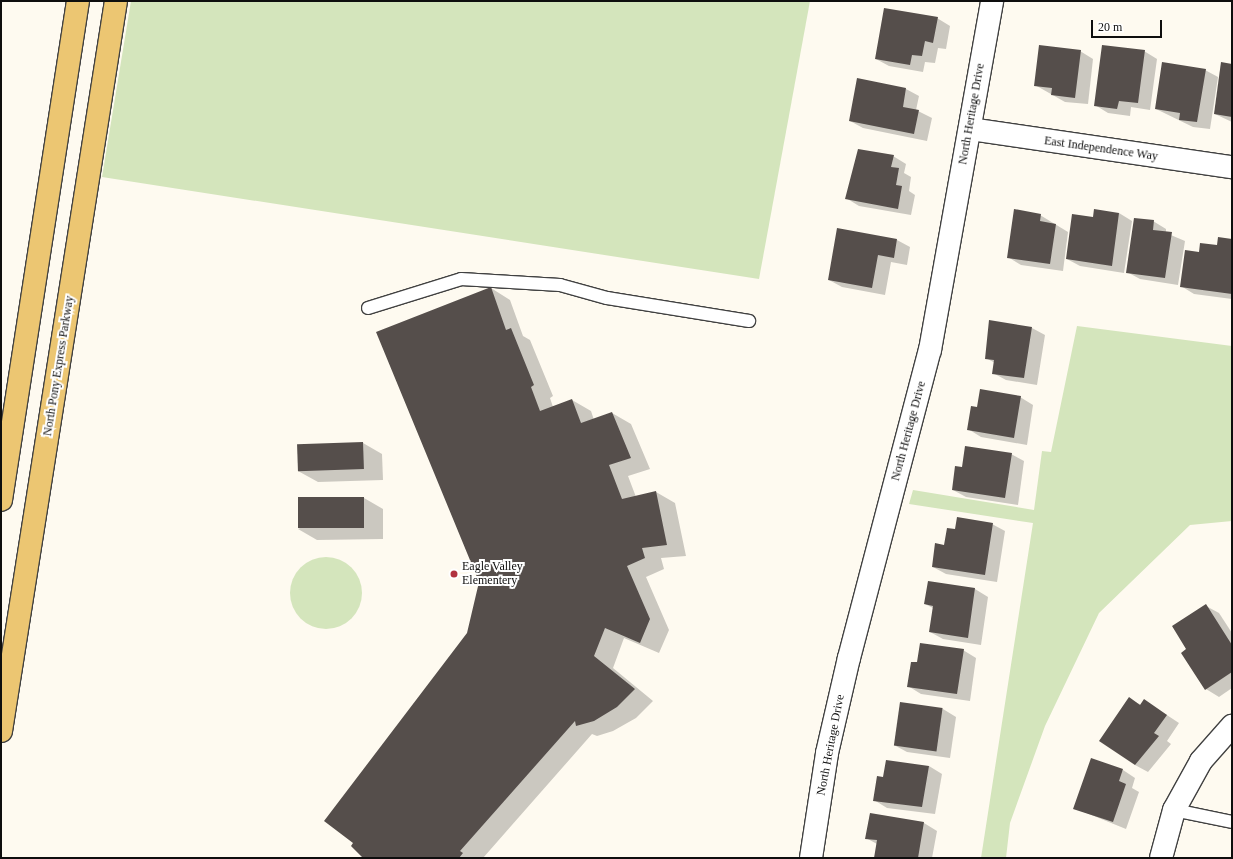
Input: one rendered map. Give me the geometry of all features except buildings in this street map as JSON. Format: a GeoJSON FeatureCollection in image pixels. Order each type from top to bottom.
{"type":"FeatureCollection","features":[{"type":"Feature","properties":{"kind":"main road"},"geometry":{"type":"LineString","coordinates":[[1,500],[78,1]]}},
{"type":"Feature","properties":{"kind":"main road","name":"North Pony Express Parkway"},"geometry":{"type":"LineString","coordinates":[[1,731],[116,1]]}},
{"type":"Feature","properties":{"kind":"street","name":"North Heritage Drive"},"geometry":{"type":"LineString","coordinates":[[811,858],[825,765],[849,658],[930,350],[992,1]]}},
{"type":"Feature","properties":{"kind":"street","name":"East Independence Way"},"geometry":{"type":"LineString","coordinates":[[970,129],[1232,167]]}},
{"type":"Feature","properties":{"kind":"street"},"geometry":{"type":"LineString","coordinates":[[1161,858],[1174,810],[1201,761],[1232,726]]}},
{"type":"Feature","properties":{"kind":"lane"},"geometry":{"type":"LineString","coordinates":[[368,308],[461,279],[560,285],[607,298],[749,321]]}},
{"type":"Feature","properties":{"kind":"lane"},"geometry":{"type":"LineString","coordinates":[[1174,810],[1232,822]]}},
{"type":"Feature","properties":{"kind":"green space"},"geometry":{"type":"Polygon","coordinates":[[[131,1],[810,1],[759,279],[102,177],[131,1]]]}},
{"type":"Feature","properties":{"kind":"green space"},"geometry":{"type":"Polygon","coordinates":[[[1077,326],[1232,346],[1232,521],[1190,525],[1099,613],[1045,726],[1010,823],[1006,858],[981,858],[1033,523],[909,504],[913,490],[1034,510],[1042,451],[1051,452],[1077,326]]]}},
{"type":"Feature","properties":{"kind":"green space"},"geometry":{"type":"Polygon","coordinates":[[[326,557],[346,563],[356,573],[362,593],[356,613],[346,623],[326,629],[306,623],[296,613],[290,593],[296,573],[306,563],[326,557]]]}},
{"type":"Feature","properties":{"kind":"place","name":"Eagle Valley Elementery"},"geometry":{"type":"Point","coordinates":[454,574]}}]}
